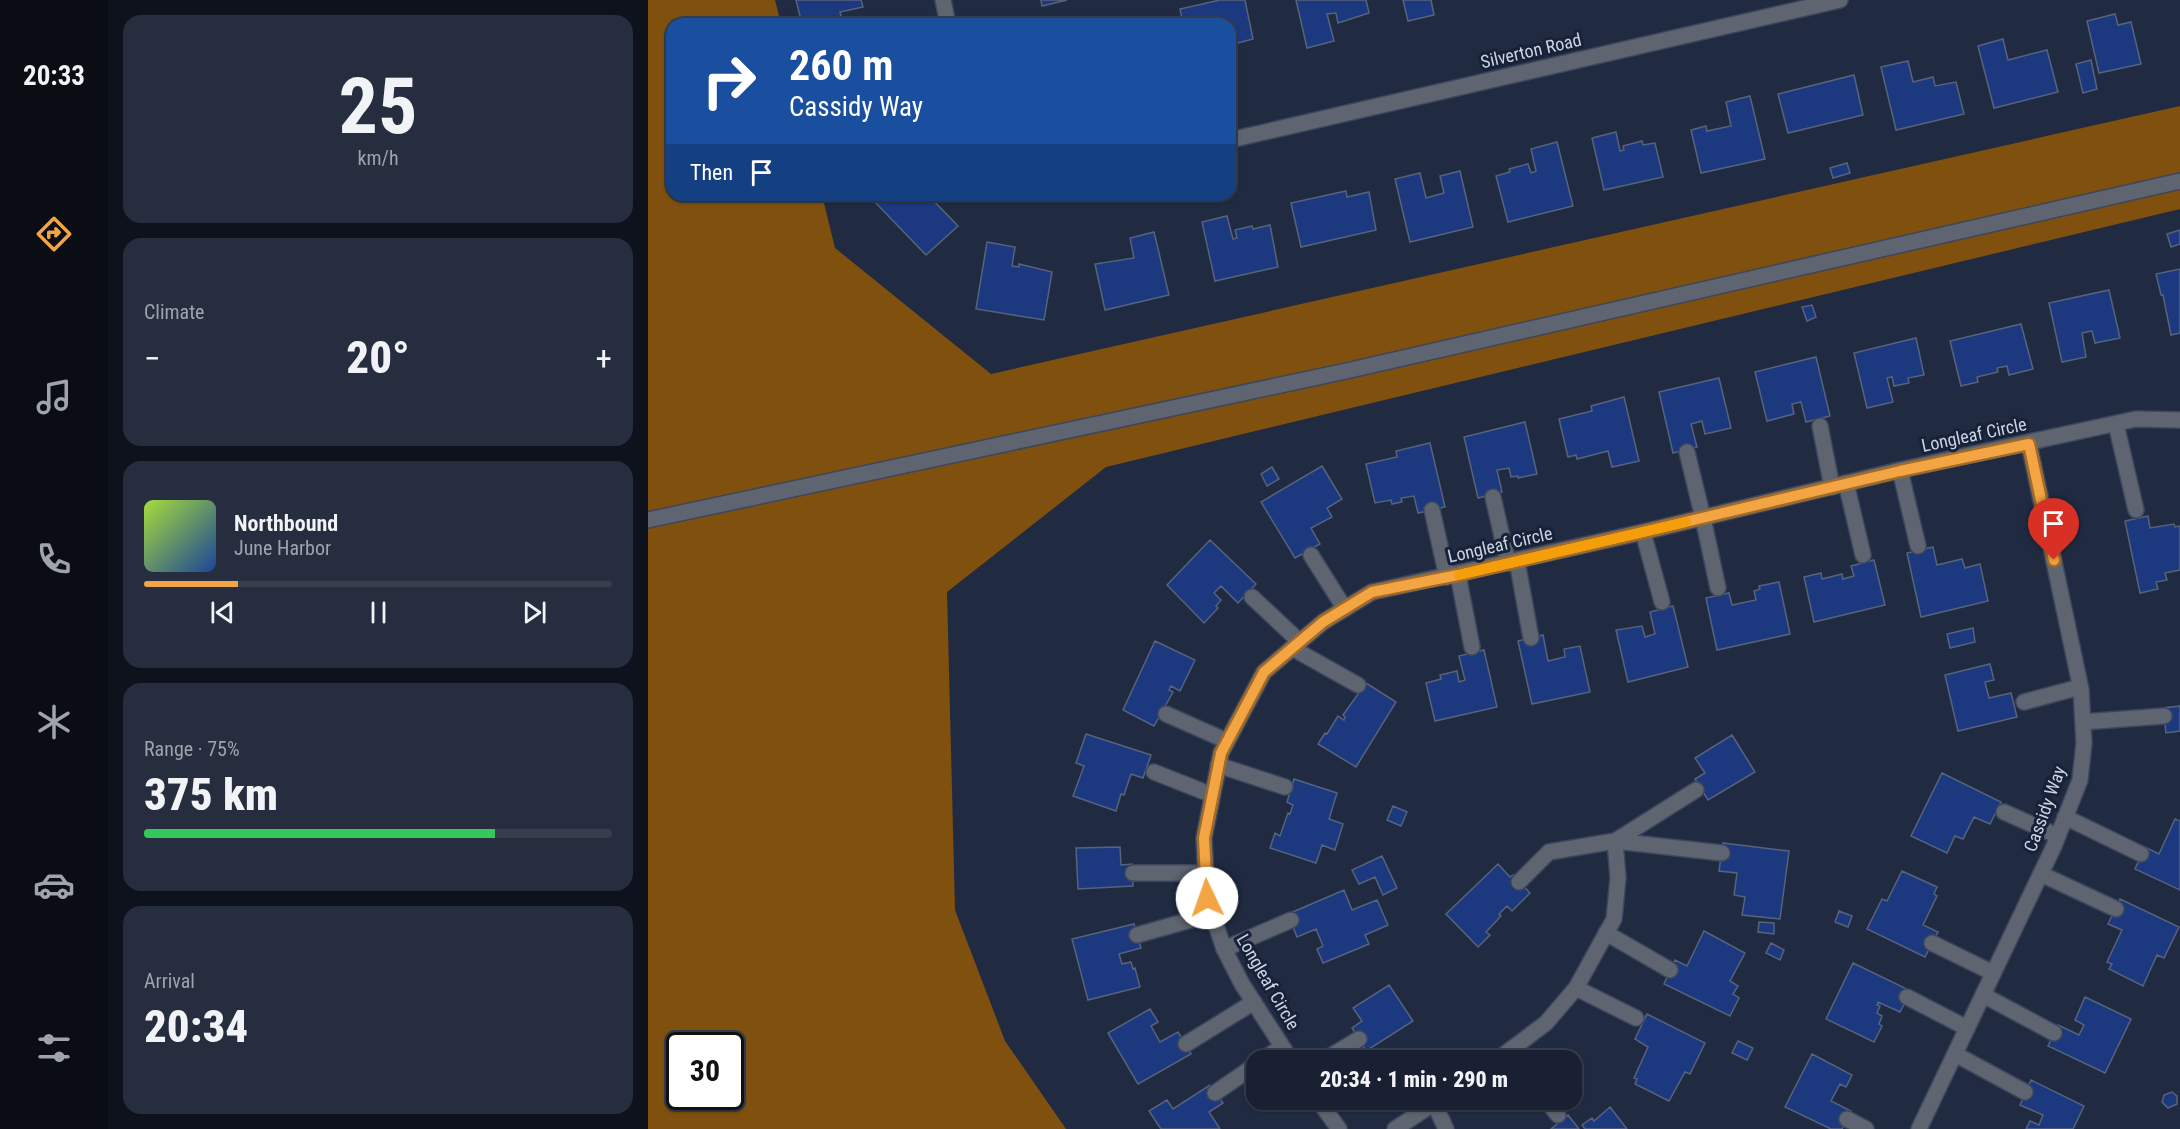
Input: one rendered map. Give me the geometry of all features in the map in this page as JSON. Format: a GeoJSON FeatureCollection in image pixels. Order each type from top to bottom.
{"type":"FeatureCollection","features":[{"type":"Feature","properties":{"kind":"street"},"geometry":{"type":"LineString","coordinates":[[943,0],[947,18]]}},
{"type":"Feature","properties":{"kind":"street","name":"Silverton Road"},"geometry":{"type":"LineString","coordinates":[[1236,139],[1840,0]]}},
{"type":"Feature","properties":{"kind":"street"},"geometry":{"type":"LineString","coordinates":[[648,520],[1346,371],[2180,181]]}},
{"type":"Feature","properties":{"kind":"street","name":"Longleaf Circle"},"geometry":{"type":"LineString","coordinates":[[1284,1050],[1224,949],[1207,898],[1204,838],[1221,753],[1264,672],[1323,622],[1372,592],[1453,576],[1839,485],[2136,419],[2180,420]]}},
{"type":"Feature","properties":{"kind":"street"},"geometry":{"type":"LineString","coordinates":[[2116,424],[2136,510]]}},
{"type":"Feature","properties":{"kind":"street"},"geometry":{"type":"LineString","coordinates":[[1820,426],[1863,555]]}},
{"type":"Feature","properties":{"kind":"street","name":"Cassidy Way"},"geometry":{"type":"LineString","coordinates":[[1919,1129],[2041,874],[2080,780],[2084,743],[2080,687],[2029,444]]}},
{"type":"Feature","properties":{"kind":"street"},"geometry":{"type":"LineString","coordinates":[[1687,452],[1718,588]]}},
{"type":"Feature","properties":{"kind":"street"},"geometry":{"type":"LineString","coordinates":[[1900,471],[1918,546]]}},
{"type":"Feature","properties":{"kind":"street"},"geometry":{"type":"LineString","coordinates":[[1492,497],[1512,562],[1531,638]]}},
{"type":"Feature","properties":{"kind":"street"},"geometry":{"type":"LineString","coordinates":[[1432,510],[1472,647]]}},
{"type":"Feature","properties":{"kind":"street"},"geometry":{"type":"LineString","coordinates":[[1643,532],[1662,602]]}},
{"type":"Feature","properties":{"kind":"street"},"geometry":{"type":"LineString","coordinates":[[1311,555],[1345,609]]}},
{"type":"Feature","properties":{"kind":"street"},"geometry":{"type":"LineString","coordinates":[[1252,597],[1296,645],[1358,685]]}},
{"type":"Feature","properties":{"kind":"street"},"geometry":{"type":"LineString","coordinates":[[2024,702],[2080,687]]}},
{"type":"Feature","properties":{"kind":"street"},"geometry":{"type":"LineString","coordinates":[[1166,714],[1227,741]]}},
{"type":"Feature","properties":{"kind":"street"},"geometry":{"type":"LineString","coordinates":[[2083,722],[2164,716]]}},
{"type":"Feature","properties":{"kind":"street"},"geometry":{"type":"LineString","coordinates":[[1218,765],[1286,787]]}},
{"type":"Feature","properties":{"kind":"street"},"geometry":{"type":"LineString","coordinates":[[1154,772],[1212,795]]}},
{"type":"Feature","properties":{"kind":"street"},"geometry":{"type":"LineString","coordinates":[[1616,841],[1696,790]]}},
{"type":"Feature","properties":{"kind":"street"},"geometry":{"type":"LineString","coordinates":[[2004,812],[2058,836]]}},
{"type":"Feature","properties":{"kind":"street"},"geometry":{"type":"LineString","coordinates":[[2065,817],[2141,854]]}},
{"type":"Feature","properties":{"kind":"street"},"geometry":{"type":"LineString","coordinates":[[1516,1050],[1546,1023],[1576,988],[1614,919],[1618,878],[1616,841]]}},
{"type":"Feature","properties":{"kind":"street"},"geometry":{"type":"LineString","coordinates":[[1519,882],[1549,852],[1616,841],[1722,853]]}},
{"type":"Feature","properties":{"kind":"street"},"geometry":{"type":"LineString","coordinates":[[1133,873],[1205,873]]}},
{"type":"Feature","properties":{"kind":"street"},"geometry":{"type":"LineString","coordinates":[[2041,874],[2116,909]]}},
{"type":"Feature","properties":{"kind":"street"},"geometry":{"type":"LineString","coordinates":[[1137,935],[1212,914]]}},
{"type":"Feature","properties":{"kind":"street"},"geometry":{"type":"LineString","coordinates":[[1224,949],[1291,920]]}},
{"type":"Feature","properties":{"kind":"street"},"geometry":{"type":"LineString","coordinates":[[1606,933],[1670,970]]}},
{"type":"Feature","properties":{"kind":"street"},"geometry":{"type":"LineString","coordinates":[[1932,943],[1993,973]]}},
{"type":"Feature","properties":{"kind":"street"},"geometry":{"type":"LineString","coordinates":[[1576,988],[1636,1018]]}},
{"type":"Feature","properties":{"kind":"street"},"geometry":{"type":"LineString","coordinates":[[1983,995],[2054,1033]]}},
{"type":"Feature","properties":{"kind":"street"},"geometry":{"type":"LineString","coordinates":[[1907,997],[1967,1028]]}},
{"type":"Feature","properties":{"kind":"street"},"geometry":{"type":"LineString","coordinates":[[1186,1044],[1254,1002]]}},
{"type":"Feature","properties":{"kind":"street"},"geometry":{"type":"LineString","coordinates":[[1342,1050],[1359,1040]]}},
{"type":"Feature","properties":{"kind":"street"},"geometry":{"type":"LineString","coordinates":[[1277,1050],[1282,1047]]}},
{"type":"Feature","properties":{"kind":"street"},"geometry":{"type":"LineString","coordinates":[[1954,1054],[2025,1092]]}},
{"type":"Feature","properties":{"kind":"street"},"geometry":{"type":"LineString","coordinates":[[1215,1093],[1246,1072]]}},
{"type":"Feature","properties":{"kind":"street"},"geometry":{"type":"LineString","coordinates":[[1325,1110],[1339,1129]]}},
{"type":"Feature","properties":{"kind":"street"},"geometry":{"type":"LineString","coordinates":[[1395,1129],[1423,1110]]}},
{"type":"Feature","properties":{"kind":"street"},"geometry":{"type":"LineString","coordinates":[[1439,1110],[1446,1129]]}},
{"type":"Feature","properties":{"kind":"street"},"geometry":{"type":"LineString","coordinates":[[1554,1110],[1558,1115]]}},
{"type":"Feature","properties":{"kind":"street"},"geometry":{"type":"LineString","coordinates":[[1847,1119],[1866,1129]]}},
{"type":"Feature","properties":{"kind":"shaded area"},"geometry":{"type":"Polygon","coordinates":[[[648,0],[775,0],[780,18],[666,18],[666,201],[823,201],[835,248],[991,374],[2180,106],[2180,209],[1106,467],[947,592],[955,910],[1005,1041],[1066,1129],[648,1129],[648,0]]]}},
{"type":"Feature","properties":{"kind":"building"},"geometry":{"type":"Polygon","coordinates":[[[796,0],[861,0],[863,7],[840,12],[842,18],[800,18],[796,0]]]}},
{"type":"Feature","properties":{"kind":"building"},"geometry":{"type":"Polygon","coordinates":[[[1041,0],[1067,0],[1042,6],[1041,0]]]}},
{"type":"Feature","properties":{"kind":"building"},"geometry":{"type":"Polygon","coordinates":[[[1220,0],[1245,0],[1253,39],[1236,43],[1236,18],[1182,18],[1180,9],[1220,0]]]}},
{"type":"Feature","properties":{"kind":"building"},"geometry":{"type":"Polygon","coordinates":[[[1296,0],[1366,0],[1369,13],[1338,23],[1336,13],[1327,14],[1334,41],[1307,48],[1296,0]]]}},
{"type":"Feature","properties":{"kind":"building"},"geometry":{"type":"Polygon","coordinates":[[[1403,0],[1431,0],[1434,15],[1408,21],[1403,0]]]}},
{"type":"Feature","properties":{"kind":"building"},"geometry":{"type":"Polygon","coordinates":[[[2115,14],[2118,25],[2131,22],[2141,64],[2099,73],[2087,21],[2115,14]]]}},
{"type":"Feature","properties":{"kind":"building"},"geometry":{"type":"Polygon","coordinates":[[[2003,39],[2008,60],[2047,50],[2058,92],[1994,108],[1978,46],[2003,39]]]}},
{"type":"Feature","properties":{"kind":"building"},"geometry":{"type":"Polygon","coordinates":[[[2091,60],[2097,89],[2083,93],[2076,64],[2091,60]]]}},
{"type":"Feature","properties":{"kind":"building"},"geometry":{"type":"Polygon","coordinates":[[[1908,61],[1913,82],[1933,77],[1935,86],[1956,82],[1964,114],[1896,130],[1881,67],[1908,61]]]}},
{"type":"Feature","properties":{"kind":"building"},"geometry":{"type":"Polygon","coordinates":[[[1854,75],[1863,115],[1788,133],[1778,94],[1854,75]]]}},
{"type":"Feature","properties":{"kind":"building"},"geometry":{"type":"Polygon","coordinates":[[[1750,96],[1765,159],[1701,173],[1691,130],[1706,126],[1707,131],[1731,126],[1726,102],[1750,96]]]}},
{"type":"Feature","properties":{"kind":"building"},"geometry":{"type":"Polygon","coordinates":[[[1616,132],[1620,151],[1624,150],[1623,146],[1642,141],[1643,145],[1655,143],[1663,177],[1604,190],[1592,138],[1616,132]]]}},
{"type":"Feature","properties":{"kind":"building"},"geometry":{"type":"Polygon","coordinates":[[[1557,142],[1573,206],[1508,222],[1496,176],[1510,172],[1509,169],[1528,164],[1531,173],[1536,171],[1531,149],[1557,142]]]}},
{"type":"Feature","properties":{"kind":"building"},"geometry":{"type":"Polygon","coordinates":[[[1847,163],[1850,173],[1833,178],[1830,168],[1847,163]]]}},
{"type":"Feature","properties":{"kind":"building"},"geometry":{"type":"Polygon","coordinates":[[[1460,171],[1473,227],[1410,242],[1395,179],[1420,173],[1426,198],[1444,193],[1440,176],[1460,171]]]}},
{"type":"Feature","properties":{"kind":"building"},"geometry":{"type":"Polygon","coordinates":[[[1346,191],[1347,197],[1369,192],[1376,230],[1301,247],[1291,203],[1346,191]]]}},
{"type":"Feature","properties":{"kind":"building"},"geometry":{"type":"Polygon","coordinates":[[[874,201],[934,201],[958,226],[926,255],[874,201]]]}},
{"type":"Feature","properties":{"kind":"building"},"geometry":{"type":"Polygon","coordinates":[[[1227,216],[1233,239],[1237,238],[1235,230],[1270,225],[1278,267],[1215,281],[1202,222],[1227,216]]]}},
{"type":"Feature","properties":{"kind":"building"},"geometry":{"type":"Polygon","coordinates":[[[2180,230],[2180,244],[2171,247],[2167,234],[2180,230]]]}},
{"type":"Feature","properties":{"kind":"building"},"geometry":{"type":"Polygon","coordinates":[[[1154,232],[1169,295],[1105,310],[1095,264],[1134,258],[1130,238],[1154,232]]]}},
{"type":"Feature","properties":{"kind":"building"},"geometry":{"type":"Polygon","coordinates":[[[987,242],[1015,247],[1012,266],[1019,267],[1019,264],[1052,272],[1044,320],[976,309],[987,242]]]}},
{"type":"Feature","properties":{"kind":"building"},"geometry":{"type":"Polygon","coordinates":[[[2180,269],[2180,333],[2171,335],[2156,274],[2180,269]]]}},
{"type":"Feature","properties":{"kind":"building"},"geometry":{"type":"Polygon","coordinates":[[[2109,290],[2120,338],[2095,343],[2092,331],[2082,333],[2086,357],[2062,362],[2049,303],[2109,290]]]}},
{"type":"Feature","properties":{"kind":"building"},"geometry":{"type":"Polygon","coordinates":[[[1812,305],[1816,317],[1807,321],[1802,307],[1812,305]]]}},
{"type":"Feature","properties":{"kind":"building"},"geometry":{"type":"Polygon","coordinates":[[[2021,324],[2033,369],[2009,375],[2007,366],[1997,368],[1998,372],[1977,377],[1978,382],[1961,386],[1950,341],[2021,324]]]}},
{"type":"Feature","properties":{"kind":"building"},"geometry":{"type":"Polygon","coordinates":[[[1916,338],[1924,375],[1908,378],[1909,383],[1894,386],[1892,377],[1887,378],[1893,402],[1867,408],[1854,353],[1916,338]]]}},
{"type":"Feature","properties":{"kind":"building"},"geometry":{"type":"Polygon","coordinates":[[[1816,357],[1830,416],[1806,422],[1801,402],[1792,404],[1794,414],[1767,421],[1755,372],[1816,357]]]}},
{"type":"Feature","properties":{"kind":"building"},"geometry":{"type":"Polygon","coordinates":[[[1719,378],[1731,428],[1705,434],[1702,421],[1691,424],[1697,447],[1673,453],[1659,392],[1719,378]]]}},
{"type":"Feature","properties":{"kind":"building"},"geometry":{"type":"Polygon","coordinates":[[[1624,397],[1639,461],[1612,467],[1608,451],[1577,459],[1576,455],[1568,457],[1559,419],[1592,411],[1591,406],[1624,397]]]}},
{"type":"Feature","properties":{"kind":"building"},"geometry":{"type":"Polygon","coordinates":[[[1525,422],[1537,474],[1518,478],[1518,476],[1511,477],[1509,468],[1497,470],[1502,492],[1478,498],[1464,437],[1525,422]]]}},
{"type":"Feature","properties":{"kind":"building"},"geometry":{"type":"Polygon","coordinates":[[[1430,443],[1445,507],[1418,513],[1414,496],[1401,498],[1402,502],[1392,504],[1391,500],[1375,503],[1366,464],[1397,457],[1396,451],[1430,443]]]}},
{"type":"Feature","properties":{"kind":"building"},"geometry":{"type":"Polygon","coordinates":[[[1322,466],[1342,499],[1327,508],[1332,517],[1311,528],[1320,544],[1295,558],[1261,502],[1322,466]]]}},
{"type":"Feature","properties":{"kind":"building"},"geometry":{"type":"Polygon","coordinates":[[[1272,467],[1279,479],[1267,486],[1261,474],[1272,467]]]}},
{"type":"Feature","properties":{"kind":"building"},"geometry":{"type":"Polygon","coordinates":[[[2148,516],[2150,528],[2174,524],[2175,527],[2180,526],[2180,570],[2165,573],[2167,580],[2156,582],[2158,589],[2140,593],[2125,521],[2148,516]]]}},
{"type":"Feature","properties":{"kind":"building"},"geometry":{"type":"Polygon","coordinates":[[[1210,540],[1256,584],[1238,603],[1221,586],[1214,593],[1221,600],[1216,606],[1218,608],[1204,623],[1167,585],[1210,540]]]}},
{"type":"Feature","properties":{"kind":"building"},"geometry":{"type":"Polygon","coordinates":[[[1933,547],[1937,565],[1962,559],[1965,568],[1980,564],[1988,601],[1921,617],[1907,553],[1933,547]]]}},
{"type":"Feature","properties":{"kind":"building"},"geometry":{"type":"Polygon","coordinates":[[[1874,560],[1885,605],[1814,622],[1804,577],[1821,573],[1822,579],[1842,574],[1843,579],[1854,576],[1851,566],[1874,560]]]}},
{"type":"Feature","properties":{"kind":"building"},"geometry":{"type":"Polygon","coordinates":[[[1779,582],[1790,634],[1717,650],[1706,598],[1729,593],[1732,605],[1756,600],[1754,591],[1760,589],[1759,586],[1779,582]]]}},
{"type":"Feature","properties":{"kind":"building"},"geometry":{"type":"Polygon","coordinates":[[[1673,606],[1688,667],[1628,682],[1616,630],[1642,626],[1645,637],[1655,634],[1650,612],[1673,606]]]}},
{"type":"Feature","properties":{"kind":"building"},"geometry":{"type":"Polygon","coordinates":[[[1973,628],[1975,642],[1950,648],[1947,634],[1973,628]]]}},
{"type":"Feature","properties":{"kind":"building"},"geometry":{"type":"Polygon","coordinates":[[[1543,635],[1548,661],[1565,657],[1564,649],[1580,646],[1590,692],[1532,704],[1518,641],[1543,635]]]}},
{"type":"Feature","properties":{"kind":"building"},"geometry":{"type":"Polygon","coordinates":[[[1155,641],[1195,660],[1180,691],[1171,686],[1169,690],[1173,692],[1154,726],[1123,710],[1155,641]]]}},
{"type":"Feature","properties":{"kind":"building"},"geometry":{"type":"Polygon","coordinates":[[[1484,650],[1497,707],[1435,721],[1426,683],[1441,679],[1440,675],[1457,671],[1459,682],[1465,680],[1459,656],[1484,650]]]}},
{"type":"Feature","properties":{"kind":"building"},"geometry":{"type":"Polygon","coordinates":[[[1990,664],[1994,680],[1985,682],[1989,698],[2011,693],[2017,717],[1958,731],[1945,675],[1990,664]]]}},
{"type":"Feature","properties":{"kind":"building"},"geometry":{"type":"Polygon","coordinates":[[[1366,683],[1396,702],[1356,767],[1318,744],[1338,716],[1344,720],[1343,715],[1366,683]]]}},
{"type":"Feature","properties":{"kind":"building"},"geometry":{"type":"Polygon","coordinates":[[[2180,706],[2180,731],[2166,733],[2163,708],[2180,706]]]}},
{"type":"Feature","properties":{"kind":"building"},"geometry":{"type":"Polygon","coordinates":[[[1086,734],[1151,755],[1143,778],[1131,774],[1116,811],[1073,796],[1084,766],[1076,763],[1086,734]]]}},
{"type":"Feature","properties":{"kind":"building"},"geometry":{"type":"Polygon","coordinates":[[[1732,735],[1755,772],[1708,800],[1695,779],[1705,773],[1695,758],[1732,735]]]}},
{"type":"Feature","properties":{"kind":"building"},"geometry":{"type":"Polygon","coordinates":[[[1942,773],[2001,802],[1990,824],[1974,817],[1963,839],[1955,836],[1947,853],[1911,836],[1942,773]]]}},
{"type":"Feature","properties":{"kind":"building"},"geometry":{"type":"Polygon","coordinates":[[[1294,779],[1337,793],[1329,819],[1343,824],[1335,850],[1322,845],[1316,863],[1270,848],[1275,833],[1280,836],[1288,813],[1290,814],[1293,805],[1287,802],[1294,779]]]}},
{"type":"Feature","properties":{"kind":"building"},"geometry":{"type":"Polygon","coordinates":[[[1393,806],[1407,812],[1401,826],[1387,820],[1393,806]]]}},
{"type":"Feature","properties":{"kind":"building"},"geometry":{"type":"Polygon","coordinates":[[[2175,819],[2180,821],[2180,890],[2135,869],[2145,847],[2159,854],[2175,819]]]}},
{"type":"Feature","properties":{"kind":"building"},"geometry":{"type":"Polygon","coordinates":[[[1723,843],[1789,851],[1780,919],[1742,915],[1745,897],[1734,895],[1737,873],[1719,871],[1723,843]]]}},
{"type":"Feature","properties":{"kind":"building"},"geometry":{"type":"Polygon","coordinates":[[[1120,847],[1121,865],[1132,864],[1133,886],[1078,889],[1076,848],[1120,847]]]}},
{"type":"Feature","properties":{"kind":"building"},"geometry":{"type":"Polygon","coordinates":[[[1382,856],[1397,888],[1383,895],[1375,877],[1359,884],[1352,870],[1382,856]]]}},
{"type":"Feature","properties":{"kind":"building"},"geometry":{"type":"Polygon","coordinates":[[[1498,864],[1510,877],[1513,875],[1530,893],[1512,911],[1507,906],[1499,914],[1501,916],[1486,932],[1490,935],[1478,947],[1446,914],[1498,864]]]}},
{"type":"Feature","properties":{"kind":"building"},"geometry":{"type":"Polygon","coordinates":[[[1902,871],[1937,887],[1934,894],[1937,896],[1923,925],[1938,932],[1925,957],[1867,929],[1882,899],[1887,901],[1902,871]]]}},
{"type":"Feature","properties":{"kind":"building"},"geometry":{"type":"Polygon","coordinates":[[[1344,890],[1352,910],[1377,900],[1388,925],[1365,935],[1369,944],[1323,963],[1317,949],[1323,946],[1316,929],[1297,937],[1288,914],[1344,890]]]}},
{"type":"Feature","properties":{"kind":"building"},"geometry":{"type":"Polygon","coordinates":[[[2120,899],[2179,927],[2164,958],[2157,955],[2143,986],[2109,969],[2112,964],[2107,962],[2122,930],[2108,924],[2120,899]]]}},
{"type":"Feature","properties":{"kind":"building"},"geometry":{"type":"Polygon","coordinates":[[[1839,911],[1852,916],[1848,927],[1835,922],[1839,911]]]}},
{"type":"Feature","properties":{"kind":"building"},"geometry":{"type":"Polygon","coordinates":[[[1759,922],[1774,923],[1774,934],[1758,932],[1759,922]]]}},
{"type":"Feature","properties":{"kind":"building"},"geometry":{"type":"Polygon","coordinates":[[[1134,924],[1141,948],[1119,954],[1122,964],[1131,962],[1133,969],[1135,968],[1140,987],[1088,1000],[1072,939],[1134,924]]]}},
{"type":"Feature","properties":{"kind":"building"},"geometry":{"type":"Polygon","coordinates":[[[1704,931],[1745,953],[1730,981],[1738,986],[1733,994],[1739,998],[1730,1016],[1664,984],[1675,960],[1687,966],[1704,931]]]}},
{"type":"Feature","properties":{"kind":"building"},"geometry":{"type":"Polygon","coordinates":[[[1771,943],[1784,950],[1780,960],[1766,953],[1771,943]]]}},
{"type":"Feature","properties":{"kind":"building"},"geometry":{"type":"Polygon","coordinates":[[[1853,963],[1911,991],[1900,1012],[1878,1002],[1877,1005],[1880,1006],[1877,1013],[1882,1016],[1879,1024],[1882,1026],[1874,1042],[1826,1019],[1853,963]]]}},
{"type":"Feature","properties":{"kind":"building"},"geometry":{"type":"Polygon","coordinates":[[[1389,985],[1413,1021],[1365,1050],[1352,1028],[1362,1021],[1353,1008],[1389,985]]]}},
{"type":"Feature","properties":{"kind":"building"},"geometry":{"type":"Polygon","coordinates":[[[2085,997],[2131,1019],[2105,1073],[2048,1046],[2058,1025],[2079,1035],[2084,1025],[2075,1020],[2085,997]]]}},
{"type":"Feature","properties":{"kind":"building"},"geometry":{"type":"Polygon","coordinates":[[[1150,1009],[1158,1022],[1151,1026],[1160,1042],[1178,1032],[1191,1054],[1138,1084],[1108,1033],[1150,1009]]]}},
{"type":"Feature","properties":{"kind":"building"},"geometry":{"type":"Polygon","coordinates":[[[1647,1014],[1705,1043],[1690,1074],[1685,1072],[1669,1101],[1635,1084],[1637,1079],[1634,1078],[1648,1047],[1635,1039],[1647,1014]]]}},
{"type":"Feature","properties":{"kind":"building"},"geometry":{"type":"Polygon","coordinates":[[[1738,1041],[1753,1048],[1747,1060],[1732,1053],[1738,1041]]]}},
{"type":"Feature","properties":{"kind":"building"},"geometry":{"type":"Polygon","coordinates":[[[1812,1054],[1852,1075],[1846,1087],[1840,1084],[1831,1101],[1851,1111],[1842,1129],[1831,1129],[1785,1107],[1812,1054]]]}},
{"type":"Feature","properties":{"kind":"building"},"geometry":{"type":"Polygon","coordinates":[[[2031,1080],[2084,1106],[2073,1129],[2026,1129],[2030,1121],[2039,1125],[2043,1115],[2020,1105],[2031,1080]]]}},
{"type":"Feature","properties":{"kind":"building"},"geometry":{"type":"Polygon","coordinates":[[[1210,1085],[1223,1103],[1209,1112],[1220,1129],[1161,1129],[1149,1111],[1167,1100],[1173,1109],[1210,1085]]]}},
{"type":"Feature","properties":{"kind":"building"},"geometry":{"type":"Polygon","coordinates":[[[2172,1092],[2177,1096],[2177,1104],[2168,1108],[2162,1102],[2164,1095],[2172,1092]]]}},
{"type":"Feature","properties":{"kind":"building"},"geometry":{"type":"Polygon","coordinates":[[[1610,1107],[1627,1129],[1585,1129],[1582,1125],[1592,1118],[1594,1121],[1610,1107]]]}},
{"type":"Feature","properties":{"kind":"building"},"geometry":{"type":"Polygon","coordinates":[[[1568,1115],[1579,1129],[1551,1129],[1568,1115]]]}},
{"type":"Feature","properties":{"kind":"slow traffic"},"geometry":{"type":"LineString","coordinates":[[1459,575],[1686,522]]}},
{"type":"Feature","properties":{"kind":"route"},"geometry":{"type":"LineString","coordinates":[[1207,898],[1204,838],[1221,753],[1264,672],[1323,622],[1372,592],[1458,575],[1900,471],[2029,444],[2054,560]]}}]}
